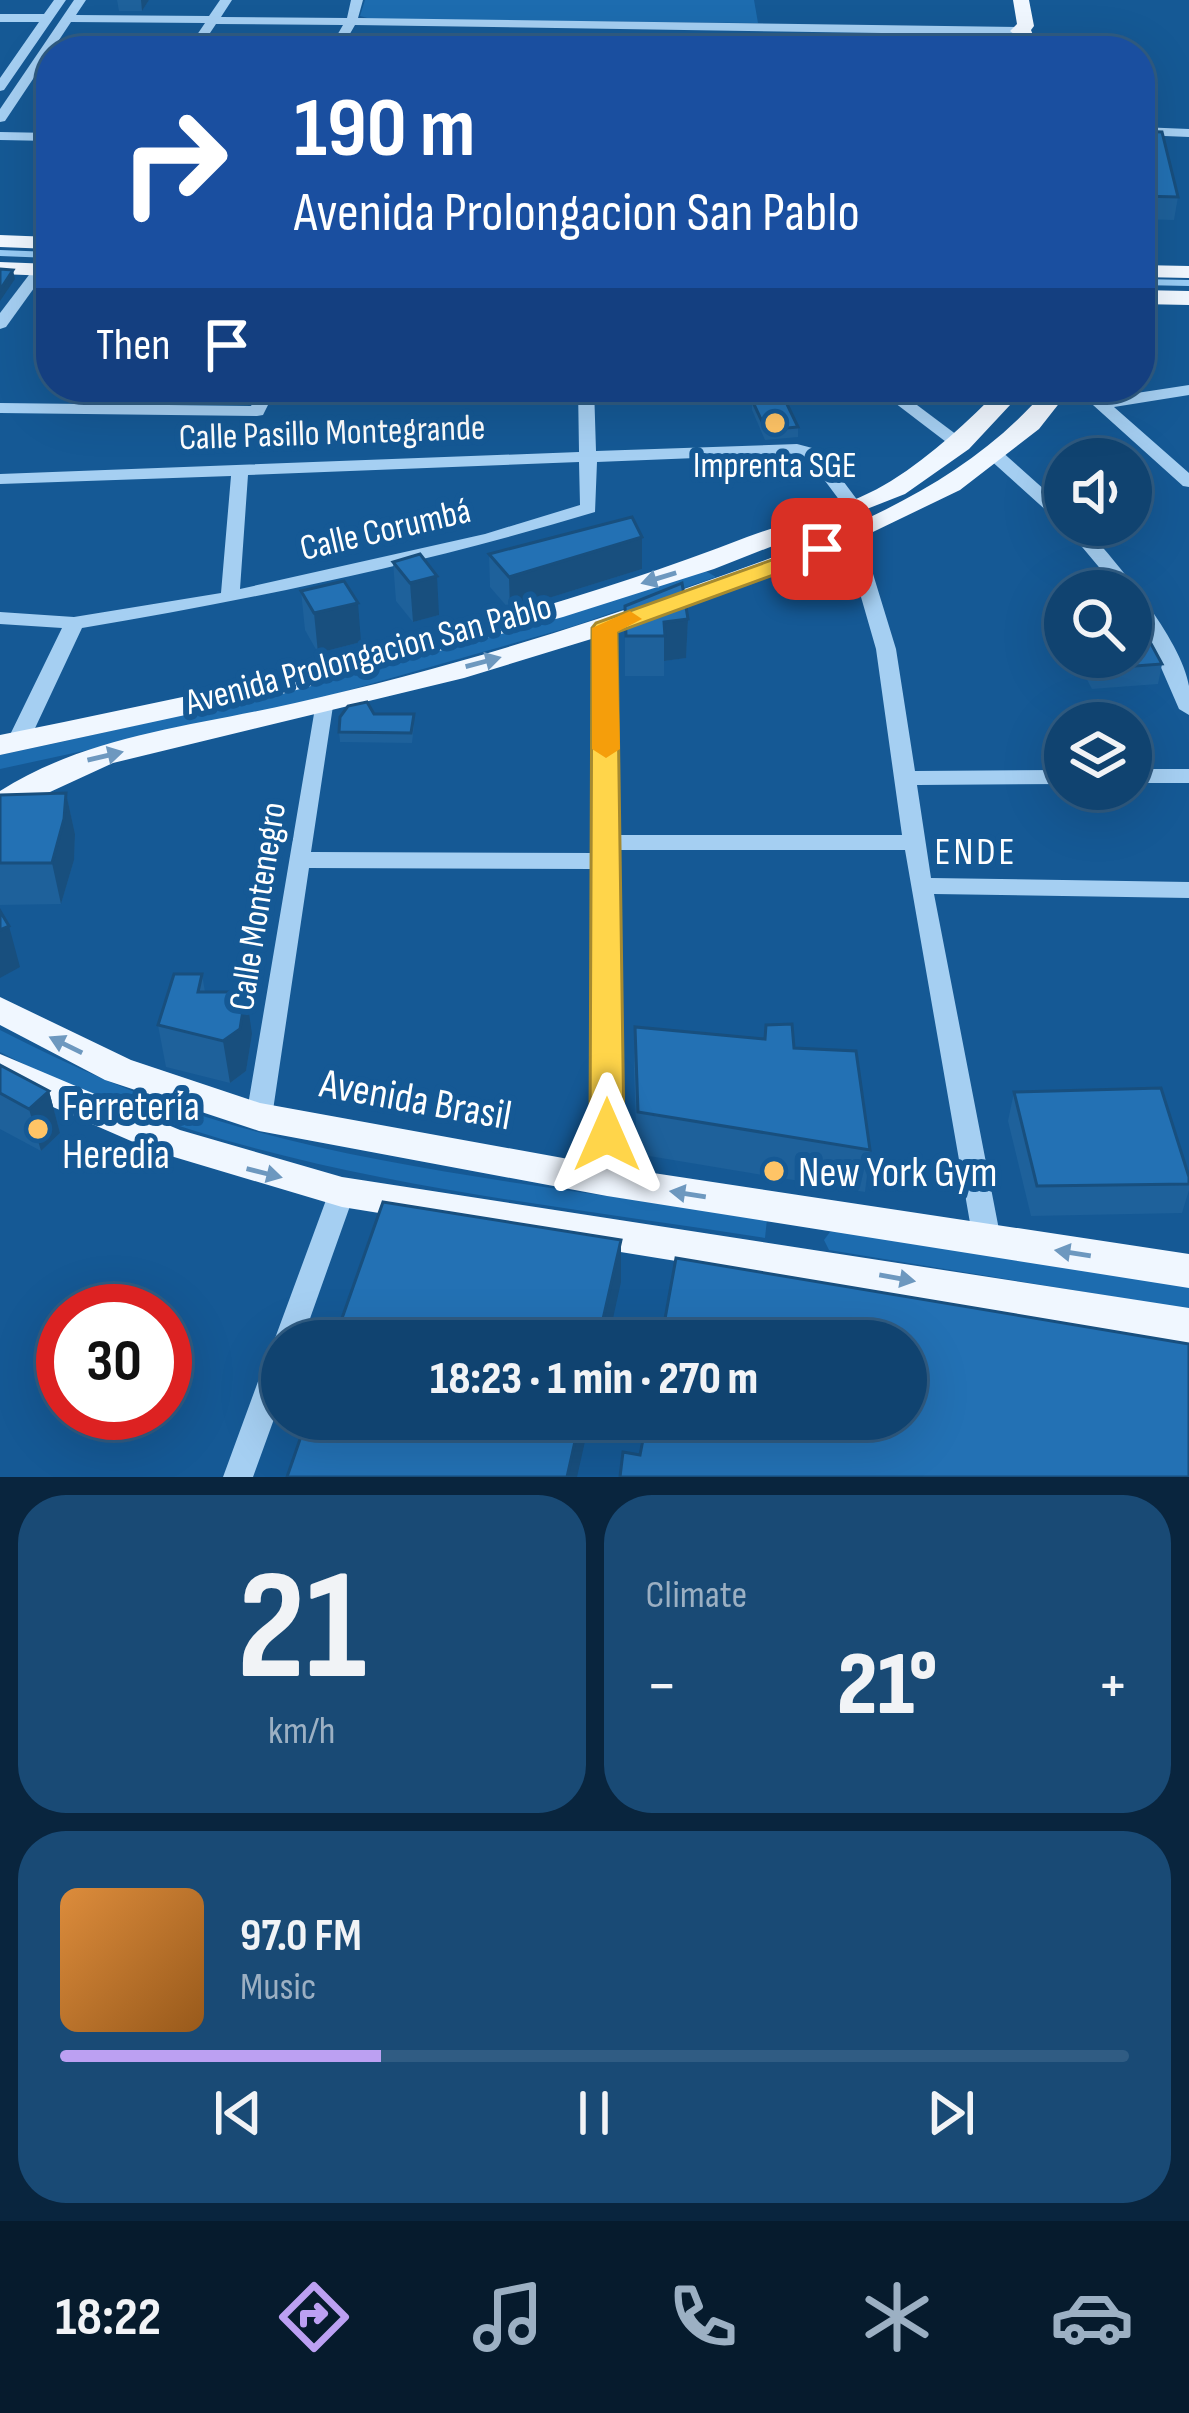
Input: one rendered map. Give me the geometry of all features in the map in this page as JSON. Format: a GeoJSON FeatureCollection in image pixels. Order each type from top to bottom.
{"type":"FeatureCollection","features":[{"type":"Feature","properties":{"kind":"main road"},"geometry":{"type":"LineString","coordinates":[[1021,0],[1018,31],[1027,36]]}},
{"type":"Feature","properties":{"kind":"main road"},"geometry":{"type":"LineString","coordinates":[[1021,0],[1034,36]]}},
{"type":"Feature","properties":{"kind":"main road"},"geometry":{"type":"LineString","coordinates":[[0,241],[36,242]]}},
{"type":"Feature","properties":{"kind":"main road"},"geometry":{"type":"LineString","coordinates":[[0,268],[36,270]]}},
{"type":"Feature","properties":{"kind":"main road"},"geometry":{"type":"LineString","coordinates":[[1155,271],[1189,272]]}},
{"type":"Feature","properties":{"kind":"main road"},"geometry":{"type":"LineString","coordinates":[[1155,298],[1189,298]]}},
{"type":"Feature","properties":{"kind":"main road","name":"Avenida Prolongacion San Pablo"},"geometry":{"type":"LineString","coordinates":[[0,805],[66,765],[322,706],[604,628],[759,572],[854,523],[960,444],[1001,402]]}},
{"type":"Feature","properties":{"kind":"main road","name":"Avenida Prolongacion San Pablo"},"geometry":{"type":"LineString","coordinates":[[9,743],[268,689],[917,504],[994,454],[1045,402]]}},
{"type":"Feature","properties":{"kind":"main road"},"geometry":{"type":"LineString","coordinates":[[736,552],[740,565],[759,572]]}},
{"type":"Feature","properties":{"kind":"main road"},"geometry":{"type":"LineString","coordinates":[[705,563],[723,571],[727,583]]}},
{"type":"Feature","properties":{"kind":"main road","name":"Avenida Brasil"},"geometry":{"type":"LineString","coordinates":[[0,1010],[118,1070],[259,1118],[607,1180],[1189,1271]]}},
{"type":"Feature","properties":{"kind":"main road"},"geometry":{"type":"LineString","coordinates":[[0,1068],[131,1130],[234,1166],[342,1192],[1189,1326]]}},
{"type":"Feature","properties":{"kind":"main road"},"geometry":{"type":"LineString","coordinates":[[765,1256],[782,1236],[778,1208]]}},
{"type":"Feature","properties":{"kind":"main road"},"geometry":{"type":"LineString","coordinates":[[819,1265],[809,1244],[813,1229],[825,1215]]}},
{"type":"Feature","properties":{"kind":"street"},"geometry":{"type":"LineString","coordinates":[[0,87],[5,71],[60,0]]}},
{"type":"Feature","properties":{"kind":"street"},"geometry":{"type":"LineString","coordinates":[[36,34],[57,34],[80,0]]}},
{"type":"Feature","properties":{"kind":"street"},"geometry":{"type":"LineString","coordinates":[[203,36],[226,0]]}},
{"type":"Feature","properties":{"kind":"street"},"geometry":{"type":"LineString","coordinates":[[343,36],[357,0]]}},
{"type":"Feature","properties":{"kind":"street"},"geometry":{"type":"LineString","coordinates":[[0,18],[47,18]]}},
{"type":"Feature","properties":{"kind":"street"},"geometry":{"type":"LineString","coordinates":[[69,18],[762,19],[1018,31]]}},
{"type":"Feature","properties":{"kind":"street"},"geometry":{"type":"LineString","coordinates":[[0,118],[36,65]]}},
{"type":"Feature","properties":{"kind":"street"},"geometry":{"type":"LineString","coordinates":[[1155,132],[1189,133]]}},
{"type":"Feature","properties":{"kind":"street"},"geometry":{"type":"LineString","coordinates":[[0,136],[36,137]]}},
{"type":"Feature","properties":{"kind":"street"},"geometry":{"type":"LineString","coordinates":[[0,324],[36,281]]}},
{"type":"Feature","properties":{"kind":"street"},"geometry":{"type":"LineString","coordinates":[[1155,395],[1189,390]]}},
{"type":"Feature","properties":{"kind":"street"},"geometry":{"type":"LineString","coordinates":[[0,408],[257,411],[261,402]]}},
{"type":"Feature","properties":{"kind":"street","name":"Calle Corumbá"},"geometry":{"type":"LineString","coordinates":[[0,618],[74,623],[230,598],[490,538],[590,508],[586,402]]}},
{"type":"Feature","properties":{"kind":"street"},"geometry":{"type":"LineString","coordinates":[[903,402],[960,444]]}},
{"type":"Feature","properties":{"kind":"street"},"geometry":{"type":"LineString","coordinates":[[1100,404],[1113,402]]}},
{"type":"Feature","properties":{"kind":"street"},"geometry":{"type":"LineString","coordinates":[[1100,404],[1189,482]]}},
{"type":"Feature","properties":{"kind":"street","name":"Calle Pasillo Montegrande"},"geometry":{"type":"LineString","coordinates":[[0,478],[586,454],[808,450],[854,523]]}},
{"type":"Feature","properties":{"kind":"street"},"geometry":{"type":"LineString","coordinates":[[994,454],[1044,499]]}},
{"type":"Feature","properties":{"kind":"street"},"geometry":{"type":"LineString","coordinates":[[230,598],[240,468]]}},
{"type":"Feature","properties":{"kind":"street"},"geometry":{"type":"LineString","coordinates":[[854,523],[886,649],[921,886],[987,1240]]}},
{"type":"Feature","properties":{"kind":"street"},"geometry":{"type":"LineString","coordinates":[[1091,546],[1131,591],[1163,641],[1189,709]]}},
{"type":"Feature","properties":{"kind":"street"},"geometry":{"type":"LineString","coordinates":[[9,743],[74,623]]}},
{"type":"Feature","properties":{"kind":"street"},"geometry":{"type":"LineString","coordinates":[[604,628],[607,1180]]}},
{"type":"Feature","properties":{"kind":"street","name":"Calle Montenegro"},"geometry":{"type":"LineString","coordinates":[[259,1118],[322,706]]}},
{"type":"Feature","properties":{"kind":"street"},"geometry":{"type":"LineString","coordinates":[[1152,776],[1189,776]]}},
{"type":"Feature","properties":{"kind":"street"},"geometry":{"type":"LineString","coordinates":[[904,778],[1044,777]]}},
{"type":"Feature","properties":{"kind":"street"},"geometry":{"type":"LineString","coordinates":[[301,860],[915,843]]}},
{"type":"Feature","properties":{"kind":"street"},"geometry":{"type":"LineString","coordinates":[[921,886],[1189,890]]}},
{"type":"Feature","properties":{"kind":"street"},"geometry":{"type":"LineString","coordinates":[[296,1320],[342,1192]]}},
{"type":"Feature","properties":{"kind":"street"},"geometry":{"type":"LineString","coordinates":[[238,1477],[261,1414]]}},
{"type":"Feature","properties":{"kind":"shaded area"},"geometry":{"type":"Polygon","coordinates":[[[365,0],[754,0],[758,23],[371,19],[360,16],[365,0]]]}},
{"type":"Feature","properties":{"kind":"shaded area"},"geometry":{"type":"Polygon","coordinates":[[[704,570],[716,577],[574,626],[300,704],[0,769],[0,755],[355,673],[704,570]]]}},
{"type":"Feature","properties":{"kind":"shaded area"},"geometry":{"type":"Polygon","coordinates":[[[0,1030],[135,1092],[284,1139],[491,1179],[767,1219],[765,1238],[471,1194],[278,1154],[90,1094],[0,1052],[0,1030]]]}},
{"type":"Feature","properties":{"kind":"shaded area"},"geometry":{"type":"Polygon","coordinates":[[[830,1232],[1189,1287],[1189,1309],[829,1250],[824,1240],[830,1232]]]}},
{"type":"Feature","properties":{"kind":"building"},"geometry":{"type":"Polygon","coordinates":[[[1155,132],[1162,132],[1178,197],[1155,196],[1155,132]]]}},
{"type":"Feature","properties":{"kind":"building"},"geometry":{"type":"Polygon","coordinates":[[[0,269],[13,270],[0,290],[0,269]]]}},
{"type":"Feature","properties":{"kind":"building"},"geometry":{"type":"Polygon","coordinates":[[[753,402],[786,402],[798,427],[766,430],[753,402]]]}},
{"type":"Feature","properties":{"kind":"building"},"geometry":{"type":"Polygon","coordinates":[[[632,517],[642,537],[509,577],[489,554],[632,517]]]}},
{"type":"Feature","properties":{"kind":"building"},"geometry":{"type":"Polygon","coordinates":[[[420,554],[437,576],[410,583],[393,562],[420,554]]]}},
{"type":"Feature","properties":{"kind":"building"},"geometry":{"type":"Polygon","coordinates":[[[344,581],[358,603],[314,613],[301,591],[344,581]]]}},
{"type":"Feature","properties":{"kind":"building"},"geometry":{"type":"Polygon","coordinates":[[[682,583],[688,619],[664,622],[665,636],[626,636],[625,606],[682,583]]]}},
{"type":"Feature","properties":{"kind":"building"},"geometry":{"type":"Polygon","coordinates":[[[1152,646],[1162,664],[1152,665],[1152,646]]]}},
{"type":"Feature","properties":{"kind":"building"},"geometry":{"type":"Polygon","coordinates":[[[367,702],[374,714],[414,714],[411,733],[339,732],[340,717],[348,706],[367,702]]]}},
{"type":"Feature","properties":{"kind":"building"},"geometry":{"type":"Polygon","coordinates":[[[66,793],[52,863],[0,863],[0,795],[66,793]]]}},
{"type":"Feature","properties":{"kind":"building"},"geometry":{"type":"Polygon","coordinates":[[[174,974],[202,974],[198,992],[246,992],[240,1029],[223,1041],[158,1025],[174,974]]]}},
{"type":"Feature","properties":{"kind":"building"},"geometry":{"type":"Polygon","coordinates":[[[792,1024],[794,1048],[856,1051],[870,1150],[638,1112],[635,1027],[765,1039],[766,1025],[792,1024]]]}},
{"type":"Feature","properties":{"kind":"building"},"geometry":{"type":"Polygon","coordinates":[[[0,1065],[49,1091],[29,1109],[0,1093],[0,1065]]]}},
{"type":"Feature","properties":{"kind":"building"},"geometry":{"type":"Polygon","coordinates":[[[1161,1088],[1189,1184],[1037,1186],[1014,1092],[1161,1088]]]}},
{"type":"Feature","properties":{"kind":"building"},"geometry":{"type":"Polygon","coordinates":[[[383,1202],[621,1240],[603,1320],[341,1320],[383,1202]]]}},
{"type":"Feature","properties":{"kind":"building"},"geometry":{"type":"Polygon","coordinates":[[[676,1258],[1189,1344],[1189,1477],[620,1477],[623,1452],[640,1455],[643,1440],[927,1440],[927,1320],[665,1320],[676,1258]]]}},
{"type":"Feature","properties":{"kind":"building"},"geometry":{"type":"Polygon","coordinates":[[[300,1440],[575,1440],[567,1477],[287,1477],[300,1440]]]}},
{"type":"Feature","properties":{"kind":"waterway"},"geometry":{"type":"LineString","coordinates":[[0,253],[36,254]]}},
{"type":"Feature","properties":{"kind":"waterway"},"geometry":{"type":"LineString","coordinates":[[1155,282],[1189,283]]}},
{"type":"Feature","properties":{"kind":"slow traffic"},"geometry":{"type":"LineString","coordinates":[[606,749],[604,628],[630,619]]}},
{"type":"Feature","properties":{"kind":"place","name":"Imprenta SGE"},"geometry":{"type":"Point","coordinates":[775,423]}},
{"type":"Feature","properties":{"kind":"place","name":"Ferretería Heredia"},"geometry":{"type":"Point","coordinates":[38,1129]}},
{"type":"Feature","properties":{"kind":"place","name":"New York Gym"},"geometry":{"type":"Point","coordinates":[774,1171]}},
{"type":"Feature","properties":{"kind":"district","name":"ENDE"},"geometry":{"type":"Point","coordinates":[976,850]}},
{"type":"Feature","properties":{"kind":"route"},"geometry":{"type":"LineString","coordinates":[[607,1135],[604,628],[822,549]]}}]}
